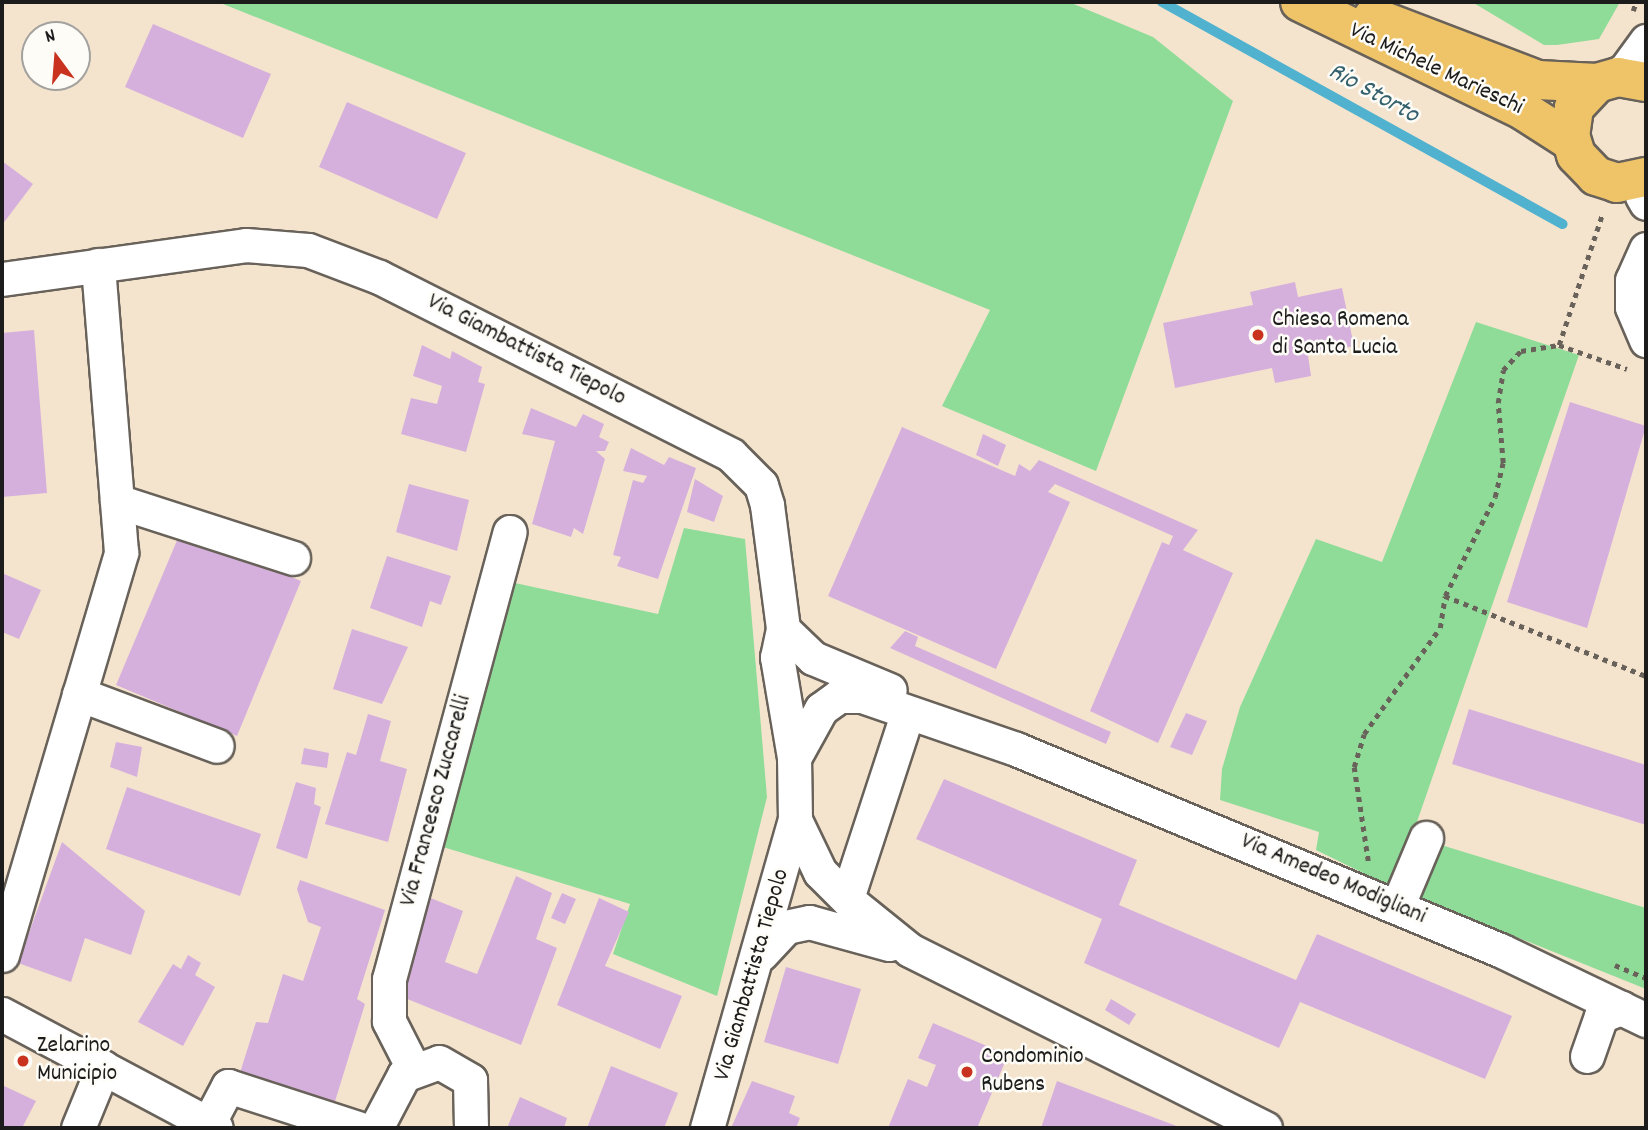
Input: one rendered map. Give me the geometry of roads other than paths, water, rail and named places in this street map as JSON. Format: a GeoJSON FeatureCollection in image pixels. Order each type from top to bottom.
{"type":"FeatureCollection","features":[{"type":"Feature","properties":{"kind":"main road","name":"Via Michele Marieschi"},"geometry":{"type":"LineString","coordinates":[[1300,2],[1524,111],[1571,141]]}},
{"type":"Feature","properties":{"kind":"main road","name":"Via Michele Marieschi"},"geometry":{"type":"LineString","coordinates":[[1340,2],[1525,76],[1559,85],[1618,81]]}},
{"type":"Feature","properties":{"kind":"main road"},"geometry":{"type":"LineString","coordinates":[[1618,81],[1574,108],[1571,141],[1590,172],[1633,194]]}},
{"type":"Feature","properties":{"kind":"street"},"geometry":{"type":"LineString","coordinates":[[1618,81],[1646,41]]}},
{"type":"Feature","properties":{"kind":"street","name":"Via Giambattista Tiepolo"},"geometry":{"type":"LineString","coordinates":[[2,279],[246,245],[341,259],[708,442],[748,467],[761,485],[783,629],[777,657],[794,758],[795,820],[761,954],[708,1128]]}},
{"type":"Feature","properties":{"kind":"street"},"geometry":{"type":"LineString","coordinates":[[1645,254],[1632,280],[1632,307],[1646,340]]}},
{"type":"Feature","properties":{"kind":"street"},"geometry":{"type":"LineString","coordinates":[[2,955],[121,552],[98,265]]}},
{"type":"Feature","properties":{"kind":"street"},"geometry":{"type":"LineString","coordinates":[[117,501],[293,558]]}},
{"type":"Feature","properties":{"kind":"street","name":"Via Francesco Zuccarelli"},"geometry":{"type":"LineString","coordinates":[[413,1068],[389,1021],[390,979],[510,532]]}},
{"type":"Feature","properties":{"kind":"street","name":"Via Amedeo Modigliani"},"geometry":{"type":"LineString","coordinates":[[783,629],[813,658],[1016,749],[1397,907],[1634,1014]]}},
{"type":"Feature","properties":{"kind":"street"},"geometry":{"type":"LineString","coordinates":[[79,694],[217,746]]}},
{"type":"Feature","properties":{"kind":"street","name":"Via Giambattista Tiepolo"},"geometry":{"type":"LineString","coordinates":[[794,758],[821,709],[839,696]]}},
{"type":"Feature","properties":{"kind":"street","name":"Via Amedeo Modigliani"},"geometry":{"type":"LineString","coordinates":[[839,696],[862,696],[907,714],[1016,749]]}},
{"type":"Feature","properties":{"kind":"street"},"geometry":{"type":"LineString","coordinates":[[847,898],[907,714]]}},
{"type":"Feature","properties":{"kind":"street","name":"Via Giambattista Tiepolo"},"geometry":{"type":"LineString","coordinates":[[795,820],[810,851],[847,898],[910,950]]}},
{"type":"Feature","properties":{"kind":"street"},"geometry":{"type":"LineString","coordinates":[[1397,907],[1426,838]]}},
{"type":"Feature","properties":{"kind":"street"},"geometry":{"type":"LineString","coordinates":[[761,954],[786,927],[809,922],[910,950],[1265,1128]]}},
{"type":"Feature","properties":{"kind":"street"},"geometry":{"type":"LineString","coordinates":[[2,1014],[212,1126],[228,1086],[358,1128]]}},
{"type":"Feature","properties":{"kind":"street"},"geometry":{"type":"LineString","coordinates":[[1587,1056],[1601,1016],[1634,1014]]}},
{"type":"Feature","properties":{"kind":"street"},"geometry":{"type":"LineString","coordinates":[[376,1128],[393,1091],[413,1068],[439,1062],[458,1068],[474,1097],[471,1128]]}},
{"type":"Feature","properties":{"kind":"street"},"geometry":{"type":"LineString","coordinates":[[78,1128],[103,1068]]}},
{"type":"Feature","properties":{"kind":"waterway","name":"Rio Storto"},"geometry":{"type":"LineString","coordinates":[[1162,2],[1563,224]]}},
{"type":"Feature","properties":{"kind":"place","name":"Chiesa Romena di Santa Lucia"},"geometry":{"type":"Point","coordinates":[1258,335]}},
{"type":"Feature","properties":{"kind":"place","name":"Zelarino Municipio"},"geometry":{"type":"Point","coordinates":[23,1061]}},
{"type":"Feature","properties":{"kind":"place","name":"Condominio Rubens"},"geometry":{"type":"Point","coordinates":[967,1072]}}]}
